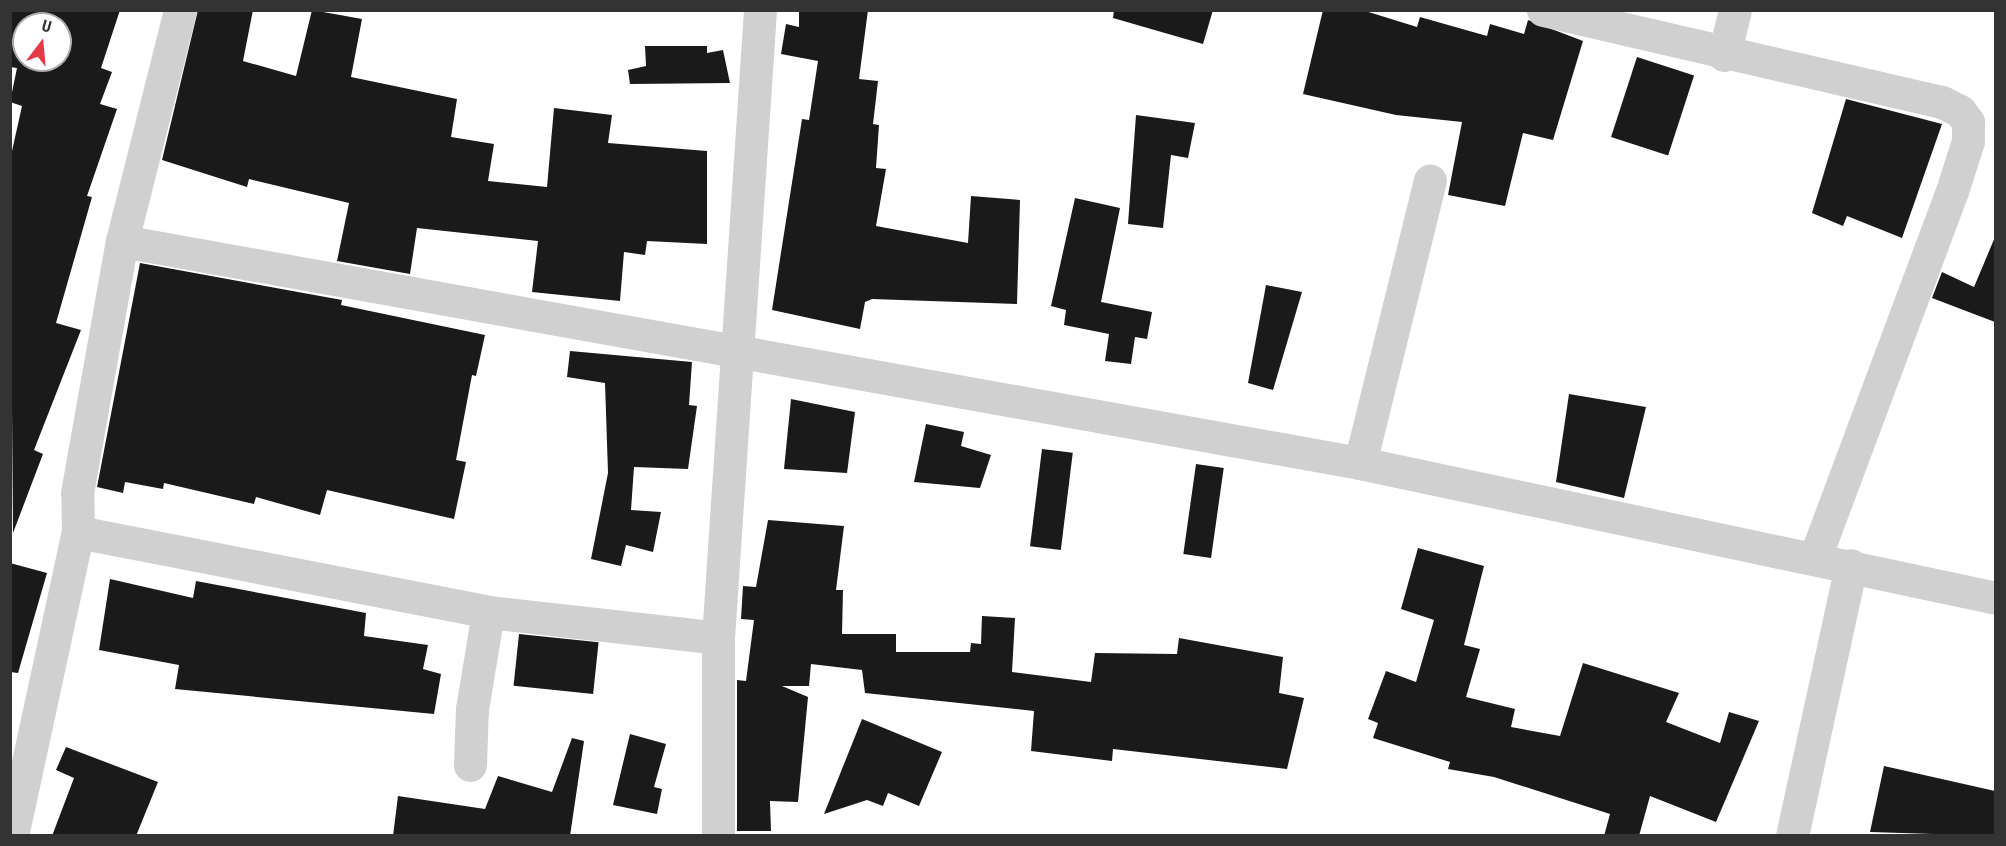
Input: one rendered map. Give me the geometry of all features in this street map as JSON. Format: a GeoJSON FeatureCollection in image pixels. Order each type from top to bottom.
{"type":"FeatureCollection","features":[{"type":"Feature","properties":{"kind":"street"},"geometry":{"type":"LineString","coordinates":[[12,836],[78,532],[76,492],[122,241],[180,10]]}},
{"type":"Feature","properties":{"kind":"street"},"geometry":{"type":"LineString","coordinates":[[718,836],[718,638],[760,10]]}},
{"type":"Feature","properties":{"kind":"street"},"geometry":{"type":"LineString","coordinates":[[1543,10],[1724,55],[1942,102],[1960,111],[1968,122],[1952,191],[1815,557]]}},
{"type":"Feature","properties":{"kind":"street"},"geometry":{"type":"LineString","coordinates":[[1724,55],[1735,10]]}},
{"type":"Feature","properties":{"kind":"street"},"geometry":{"type":"LineString","coordinates":[[1360,464],[1430,181]]}},
{"type":"Feature","properties":{"kind":"street"},"geometry":{"type":"LineString","coordinates":[[122,241],[1360,464],[1815,557],[1995,598]]}},
{"type":"Feature","properties":{"kind":"street"},"geometry":{"type":"LineString","coordinates":[[78,532],[488,612],[718,638]]}},
{"type":"Feature","properties":{"kind":"street"},"geometry":{"type":"LineString","coordinates":[[1792,836],[1851,565]]}},
{"type":"Feature","properties":{"kind":"street"},"geometry":{"type":"LineString","coordinates":[[470,765],[472,709],[488,612]]}},
{"type":"Feature","properties":{"kind":"building"},"geometry":{"type":"Polygon","coordinates":[[[10,10],[120,10],[101,68],[112,72],[100,104],[117,109],[87,196],[92,197],[56,323],[81,330],[34,450],[43,454],[13,533],[10,160],[22,106],[10,102],[16,72],[72,72],[72,12],[12,12],[12,67],[10,67],[10,10]]]}},
{"type":"Feature","properties":{"kind":"building"},"geometry":{"type":"Polygon","coordinates":[[[198,10],[253,10],[243,61],[296,76],[312,10],[362,19],[351,77],[457,99],[451,137],[494,144],[488,181],[547,187],[554,108],[612,115],[608,143],[707,151],[707,244],[647,241],[645,255],[624,252],[620,301],[532,292],[538,241],[417,228],[410,274],[337,261],[349,203],[249,179],[247,187],[162,160],[198,10]]]}},
{"type":"Feature","properties":{"kind":"building"},"geometry":{"type":"Polygon","coordinates":[[[799,10],[868,10],[859,79],[878,81],[873,124],[879,125],[876,168],[886,169],[876,226],[968,243],[971,196],[1020,200],[1017,304],[872,299],[865,302],[860,329],[772,310],[802,119],[809,120],[818,61],[781,54],[786,24],[799,27],[799,10]]]}},
{"type":"Feature","properties":{"kind":"building"},"geometry":{"type":"Polygon","coordinates":[[[1114,10],[1213,10],[1203,44],[1113,18],[1114,10]]]}},
{"type":"Feature","properties":{"kind":"building"},"geometry":{"type":"Polygon","coordinates":[[[1323,10],[1362,10],[1417,27],[1420,17],[1487,36],[1490,24],[1524,34],[1528,20],[1583,41],[1553,140],[1523,133],[1505,206],[1448,195],[1462,122],[1396,115],[1303,94],[1323,10]]]}},
{"type":"Feature","properties":{"kind":"building"},"geometry":{"type":"Polygon","coordinates":[[[645,46],[707,46],[707,53],[723,50],[730,83],[630,84],[628,70],[646,66],[645,46]]]}},
{"type":"Feature","properties":{"kind":"building"},"geometry":{"type":"Polygon","coordinates":[[[1637,57],[1694,76],[1668,155],[1611,137],[1637,57]]]}},
{"type":"Feature","properties":{"kind":"building"},"geometry":{"type":"Polygon","coordinates":[[[1846,99],[1942,124],[1902,238],[1847,216],[1843,226],[1812,213],[1846,99]]]}},
{"type":"Feature","properties":{"kind":"building"},"geometry":{"type":"Polygon","coordinates":[[[1136,115],[1195,123],[1188,158],[1171,155],[1163,228],[1128,224],[1136,115]]]}},
{"type":"Feature","properties":{"kind":"building"},"geometry":{"type":"Polygon","coordinates":[[[1075,198],[1120,208],[1101,302],[1152,312],[1147,339],[1135,337],[1131,364],[1105,361],[1109,334],[1064,325],[1066,310],[1051,306],[1075,198]]]}},
{"type":"Feature","properties":{"kind":"building"},"geometry":{"type":"Polygon","coordinates":[[[1995,237],[1995,322],[1932,298],[1942,272],[1974,287],[1995,237]]]}},
{"type":"Feature","properties":{"kind":"building"},"geometry":{"type":"Polygon","coordinates":[[[140,263],[342,300],[341,305],[485,335],[476,376],[472,375],[456,460],[466,462],[454,519],[327,490],[320,515],[256,497],[254,504],[164,483],[163,489],[125,482],[123,493],[97,487],[140,263]]]}},
{"type":"Feature","properties":{"kind":"building"},"geometry":{"type":"Polygon","coordinates":[[[1266,285],[1302,292],[1273,390],[1248,383],[1266,285]]]}},
{"type":"Feature","properties":{"kind":"building"},"geometry":{"type":"Polygon","coordinates":[[[570,351],[692,362],[689,405],[697,406],[688,469],[634,467],[631,510],[661,512],[653,552],[626,545],[621,566],[591,559],[608,473],[605,383],[567,377],[570,351]]]}},
{"type":"Feature","properties":{"kind":"building"},"geometry":{"type":"Polygon","coordinates":[[[1569,394],[1646,407],[1624,498],[1556,482],[1569,394]]]}},
{"type":"Feature","properties":{"kind":"building"},"geometry":{"type":"Polygon","coordinates":[[[791,399],[855,412],[847,473],[784,469],[791,399]]]}},
{"type":"Feature","properties":{"kind":"building"},"geometry":{"type":"Polygon","coordinates":[[[926,424],[964,432],[961,446],[991,455],[980,488],[914,482],[926,424]]]}},
{"type":"Feature","properties":{"kind":"building"},"geometry":{"type":"Polygon","coordinates":[[[1042,449],[1073,453],[1061,550],[1030,546],[1042,449]]]}},
{"type":"Feature","properties":{"kind":"building"},"geometry":{"type":"Polygon","coordinates":[[[1196,464],[1224,468],[1211,558],[1183,554],[1196,464]]]}},
{"type":"Feature","properties":{"kind":"building"},"geometry":{"type":"Polygon","coordinates":[[[768,520],[844,526],[836,590],[843,590],[842,634],[896,634],[896,652],[970,652],[971,643],[981,644],[982,616],[1015,618],[1012,672],[1091,682],[1095,653],[1177,654],[1179,638],[1283,657],[1279,693],[1304,698],[1287,769],[1113,749],[1112,761],[1031,751],[1034,711],[865,693],[862,670],[811,664],[809,686],[782,686],[808,697],[798,802],[770,801],[771,831],[737,831],[737,680],[746,681],[754,620],[741,619],[743,586],[756,587],[768,520]]]}},
{"type":"Feature","properties":{"kind":"building"},"geometry":{"type":"Polygon","coordinates":[[[1418,548],[1484,566],[1464,645],[1480,649],[1466,697],[1515,709],[1511,727],[1560,736],[1583,663],[1679,693],[1666,722],[1720,743],[1729,712],[1759,721],[1716,822],[1650,796],[1639,836],[1604,836],[1610,814],[1494,777],[1448,769],[1450,762],[1373,738],[1378,723],[1368,719],[1386,671],[1416,682],[1434,620],[1401,609],[1418,548]]]}},
{"type":"Feature","properties":{"kind":"building"},"geometry":{"type":"Polygon","coordinates":[[[10,563],[47,573],[18,673],[10,672],[10,563]]]}},
{"type":"Feature","properties":{"kind":"building"},"geometry":{"type":"Polygon","coordinates":[[[110,579],[193,598],[196,581],[366,613],[364,636],[428,645],[423,669],[441,674],[434,714],[175,689],[179,665],[99,650],[110,579]]]}},
{"type":"Feature","properties":{"kind":"building"},"geometry":{"type":"Polygon","coordinates":[[[519,634],[599,642],[593,694],[514,686],[519,634]]]}},
{"type":"Feature","properties":{"kind":"building"},"geometry":{"type":"Polygon","coordinates":[[[862,719],[942,752],[919,806],[888,793],[883,806],[867,800],[824,814],[862,719]]]}},
{"type":"Feature","properties":{"kind":"building"},"geometry":{"type":"Polygon","coordinates":[[[630,734],[666,744],[654,787],[662,789],[657,814],[613,805],[630,734]]]}},
{"type":"Feature","properties":{"kind":"building"},"geometry":{"type":"Polygon","coordinates":[[[572,738],[584,741],[570,836],[393,836],[398,796],[485,809],[498,776],[552,792],[572,738]]]}},
{"type":"Feature","properties":{"kind":"building"},"geometry":{"type":"Polygon","coordinates":[[[66,747],[158,782],[136,836],[52,836],[74,778],[56,770],[66,747]]]}},
{"type":"Feature","properties":{"kind":"building"},"geometry":{"type":"Polygon","coordinates":[[[1884,766],[1995,791],[1995,836],[1870,832],[1884,766]]]}}]}
